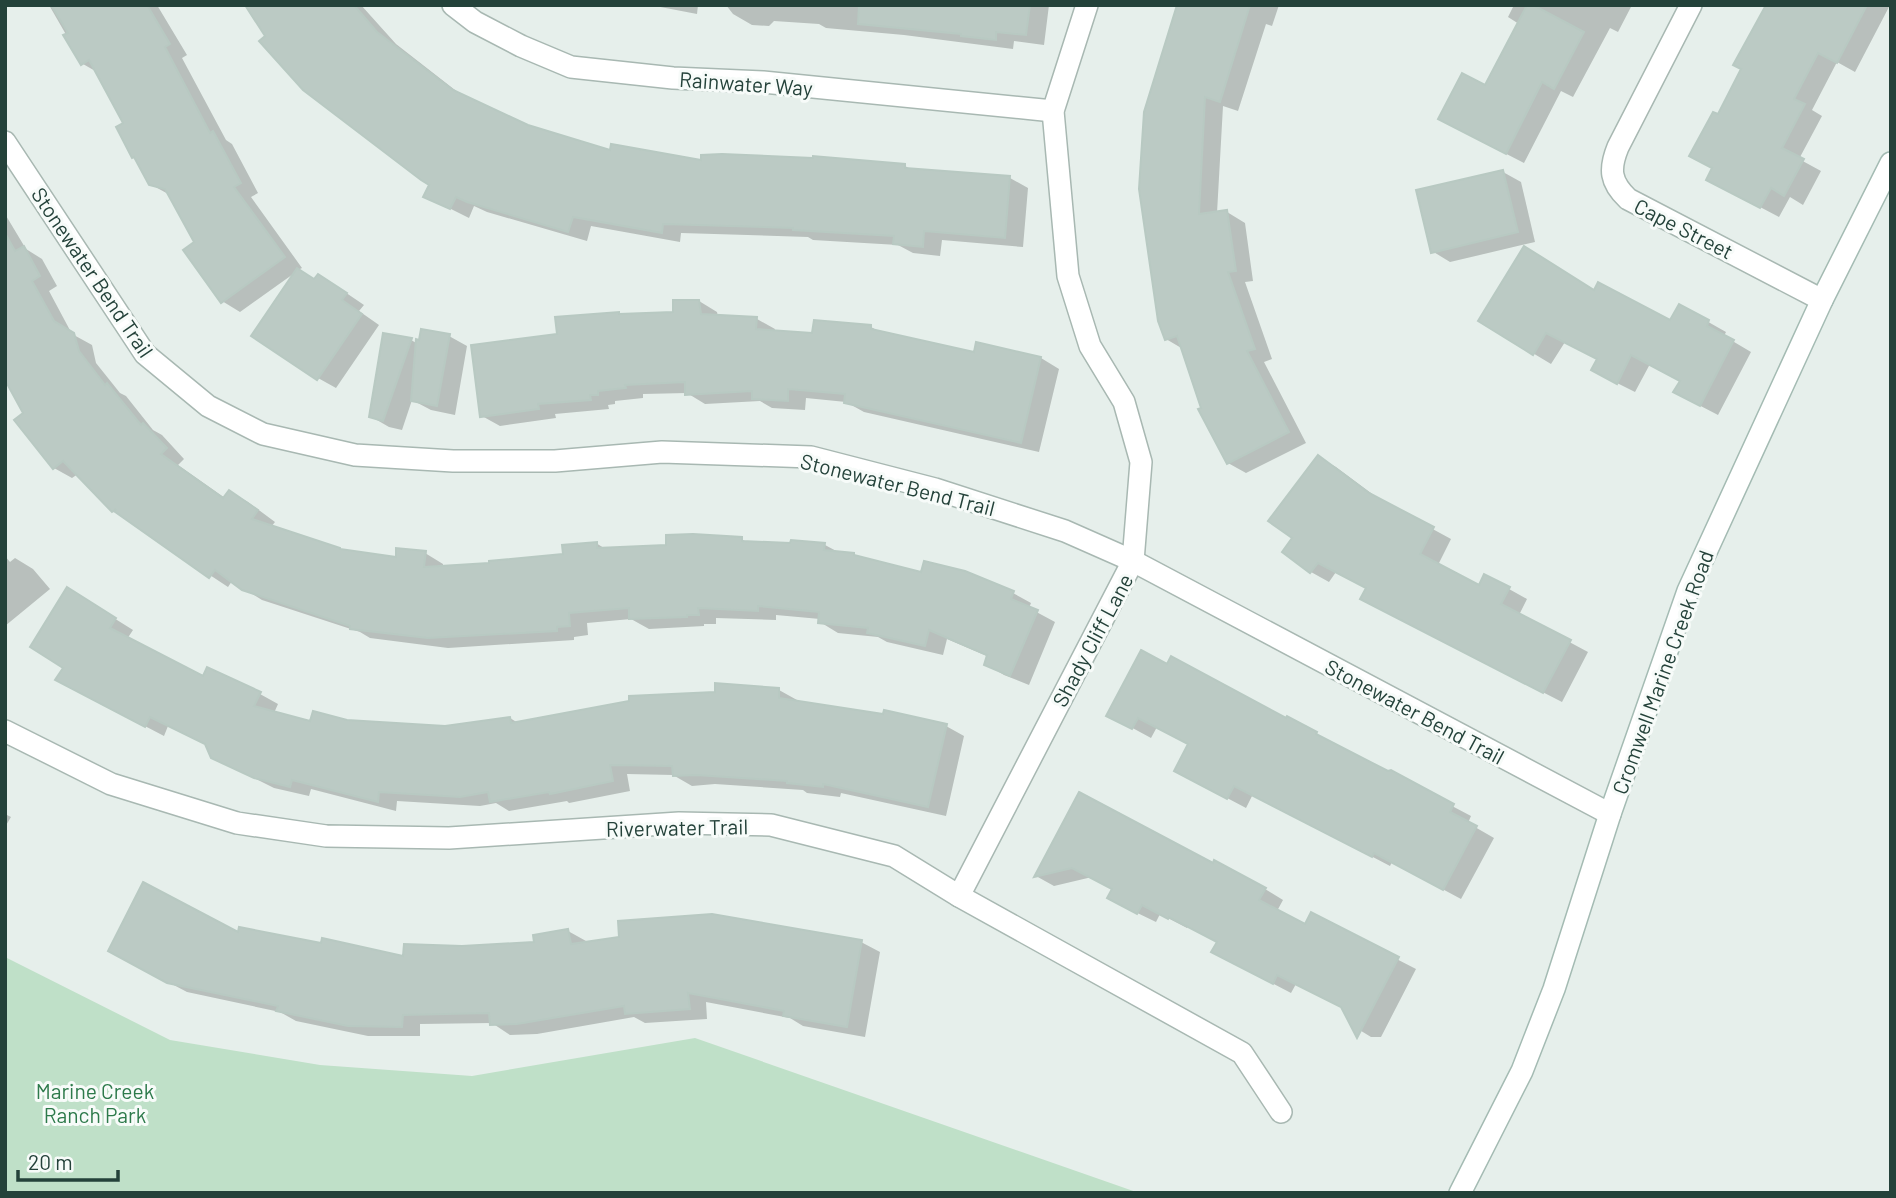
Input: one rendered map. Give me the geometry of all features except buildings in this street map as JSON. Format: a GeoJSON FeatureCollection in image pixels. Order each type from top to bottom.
{"type":"FeatureCollection","features":[{"type":"Feature","properties":{"kind":"street","name":"Rainwater Way"},"geometry":{"type":"LineString","coordinates":[[453,5],[475,22],[521,46],[571,67],[673,78],[763,82],[1054,111]]}},
{"type":"Feature","properties":{"kind":"street","name":"Shady Cliff Lane"},"geometry":{"type":"LineString","coordinates":[[959,896],[1133,561],[1141,462],[1124,402],[1090,346],[1068,276],[1054,111],[1087,5]]}},
{"type":"Feature","properties":{"kind":"street","name":"Cape Street"},"geometry":{"type":"LineString","coordinates":[[1691,5],[1618,147],[1612,163],[1618,190],[1628,200],[1822,300]]}},
{"type":"Feature","properties":{"kind":"street","name":"Stonewater Bend Trail"},"geometry":{"type":"LineString","coordinates":[[5,142],[145,355],[208,406],[264,434],[355,455],[453,461],[555,461],[662,452],[811,457],[935,489],[1065,531],[1133,561],[1610,814]]}},
{"type":"Feature","properties":{"kind":"street","name":"Cromwell Marine Creek Road"},"geometry":{"type":"LineString","coordinates":[[1460,1193],[1522,1071],[1554,989],[1610,814],[1688,591],[1822,300],[1891,163]]}},
{"type":"Feature","properties":{"kind":"street","name":"Riverwater Trail"},"geometry":{"type":"LineString","coordinates":[[5,731],[111,784],[237,823],[326,836],[449,838],[679,823],[771,825],[894,856],[959,896],[1242,1053],[1281,1112]]}},
{"type":"Feature","properties":{"kind":"green space","name":"Marine Creek Ranch Park"},"geometry":{"type":"Polygon","coordinates":[[[5,957],[170,1040],[320,1065],[472,1076],[695,1038],[1139,1193],[5,1193],[5,957]]]}}]}
